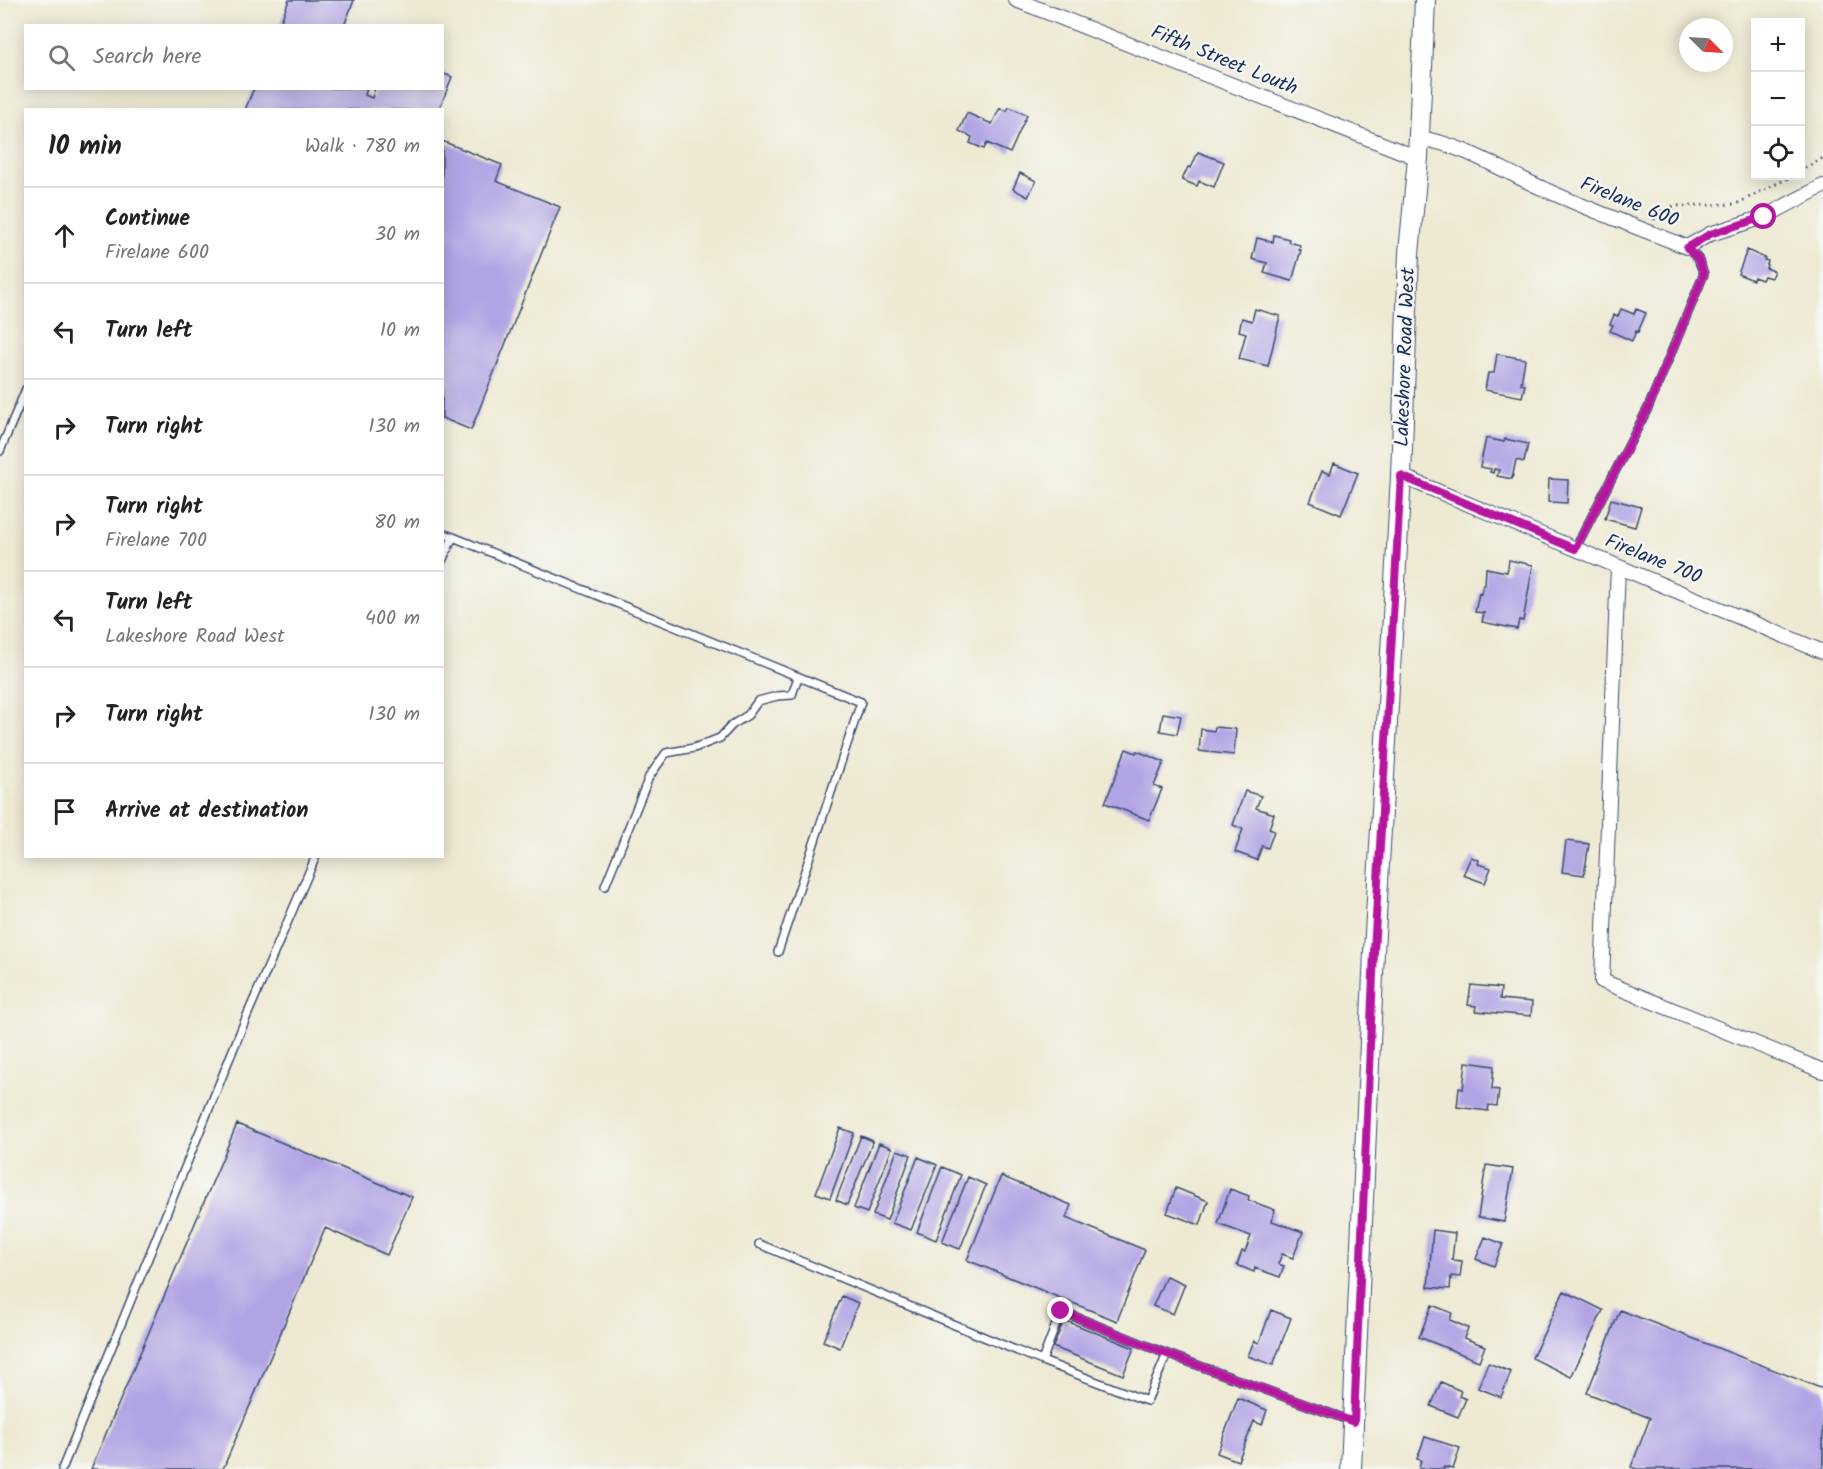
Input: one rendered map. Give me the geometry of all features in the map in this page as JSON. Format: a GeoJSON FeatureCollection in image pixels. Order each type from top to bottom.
{"type":"FeatureCollection","features":[{"type":"Feature","properties":{"kind":"main road","name":"Lakeshore Road West"},"geometry":{"type":"LineString","coordinates":[[1351,1469],[1374,964],[1401,476],[1409,253],[1418,158],[1425,0]]}},
{"type":"Feature","properties":{"kind":"street","name":"Fifth Street Louth"},"geometry":{"type":"LineString","coordinates":[[1016,0],[1418,158]]}},
{"type":"Feature","properties":{"kind":"street","name":"Firelane 600"},"geometry":{"type":"LineString","coordinates":[[1419,138],[1458,148],[1546,191],[1687,248],[1710,234],[1764,217],[1823,186]]}},
{"type":"Feature","properties":{"kind":"street","name":"Firelane 700"},"geometry":{"type":"LineString","coordinates":[[1401,476],[1823,652]]}},
{"type":"Feature","properties":{"kind":"street"},"geometry":{"type":"LineString","coordinates":[[1618,567],[1602,981],[1823,1071]]}},
{"type":"Feature","properties":{"kind":"lane"},"geometry":{"type":"LineString","coordinates":[[1575,549],[1648,408],[1704,274],[1698,259],[1687,248]]}},
{"type":"Feature","properties":{"kind":"lane"},"geometry":{"type":"LineString","coordinates":[[0,451],[24,394]]}},
{"type":"Feature","properties":{"kind":"lane"},"geometry":{"type":"LineString","coordinates":[[444,534],[861,702],[777,952]]}},
{"type":"Feature","properties":{"kind":"lane"},"geometry":{"type":"LineString","coordinates":[[444,557],[453,537]]}},
{"type":"Feature","properties":{"kind":"lane"},"geometry":{"type":"LineString","coordinates":[[605,886],[649,777],[666,753],[694,748],[720,738],[732,725],[748,715],[758,701],[792,694],[798,677]]}},
{"type":"Feature","properties":{"kind":"lane"},"geometry":{"type":"LineString","coordinates":[[62,1469],[246,1018],[315,858]]}},
{"type":"Feature","properties":{"kind":"lane"},"geometry":{"type":"LineString","coordinates":[[759,1244],[1042,1361],[1147,1401],[1167,1354]]}},
{"type":"Feature","properties":{"kind":"lane"},"geometry":{"type":"LineString","coordinates":[[1042,1361],[1061,1311],[1167,1354],[1354,1422]]}},
{"type":"Feature","properties":{"kind":"path"},"geometry":{"type":"LineString","coordinates":[[1805,168],[1823,158]]}},
{"type":"Feature","properties":{"kind":"path"},"geometry":{"type":"LineString","coordinates":[[1649,232],[1657,213],[1674,206],[1736,204],[1784,180]]}},
{"type":"Feature","properties":{"kind":"building"},"geometry":{"type":"Polygon","coordinates":[[[289,0],[354,0],[345,24],[280,24],[289,0]]]}},
{"type":"Feature","properties":{"kind":"building"},"geometry":{"type":"Polygon","coordinates":[[[444,74],[452,77],[440,108],[246,108],[253,90],[366,90],[365,95],[372,98],[374,90],[444,90],[444,74]]]}},
{"type":"Feature","properties":{"kind":"building"},"geometry":{"type":"Polygon","coordinates":[[[1009,107],[1027,115],[1010,153],[987,143],[984,149],[970,143],[972,137],[959,131],[967,113],[992,124],[1000,108],[1007,111],[1009,107]]]}},
{"type":"Feature","properties":{"kind":"building"},"geometry":{"type":"Polygon","coordinates":[[[444,142],[502,165],[496,181],[560,207],[471,430],[444,419],[444,142]]]}},
{"type":"Feature","properties":{"kind":"building"},"geometry":{"type":"Polygon","coordinates":[[[1198,152],[1224,162],[1214,187],[1199,181],[1197,186],[1182,180],[1188,167],[1191,168],[1198,152]]]}},
{"type":"Feature","properties":{"kind":"building"},"geometry":{"type":"Polygon","coordinates":[[[1020,173],[1036,181],[1028,197],[1013,189],[1020,173]]]}},
{"type":"Feature","properties":{"kind":"building"},"geometry":{"type":"Polygon","coordinates":[[[1274,235],[1300,245],[1299,250],[1301,250],[1292,281],[1264,273],[1267,263],[1252,259],[1257,238],[1273,242],[1274,235]]]}},
{"type":"Feature","properties":{"kind":"building"},"geometry":{"type":"Polygon","coordinates":[[[1747,250],[1768,261],[1766,268],[1774,271],[1771,278],[1764,276],[1762,280],[1754,277],[1753,280],[1738,274],[1747,250]]]}},
{"type":"Feature","properties":{"kind":"building"},"geometry":{"type":"Polygon","coordinates":[[[1255,309],[1280,316],[1268,366],[1239,359],[1246,333],[1239,331],[1242,318],[1252,321],[1255,309]]]}},
{"type":"Feature","properties":{"kind":"building"},"geometry":{"type":"Polygon","coordinates":[[[1621,309],[1634,314],[1636,309],[1646,313],[1632,341],[1610,331],[1614,315],[1618,316],[1621,309]]]}},
{"type":"Feature","properties":{"kind":"building"},"geometry":{"type":"Polygon","coordinates":[[[1497,354],[1525,359],[1521,384],[1525,385],[1522,397],[1485,390],[1488,373],[1494,373],[1497,354]]]}},
{"type":"Feature","properties":{"kind":"building"},"geometry":{"type":"Polygon","coordinates":[[[1486,438],[1528,444],[1524,462],[1516,460],[1512,479],[1497,476],[1499,470],[1494,469],[1493,473],[1490,472],[1491,469],[1480,467],[1486,438]]]}},
{"type":"Feature","properties":{"kind":"building"},"geometry":{"type":"Polygon","coordinates":[[[1334,463],[1358,473],[1341,515],[1310,502],[1322,471],[1330,474],[1334,463]]]}},
{"type":"Feature","properties":{"kind":"building"},"geometry":{"type":"Polygon","coordinates":[[[1549,479],[1568,480],[1567,503],[1548,502],[1549,479]]]}},
{"type":"Feature","properties":{"kind":"building"},"geometry":{"type":"Polygon","coordinates":[[[1611,499],[1641,507],[1635,527],[1605,519],[1611,499]]]}},
{"type":"Feature","properties":{"kind":"building"},"geometry":{"type":"Polygon","coordinates":[[[1509,560],[1533,565],[1523,621],[1519,620],[1517,629],[1482,622],[1484,613],[1475,612],[1479,593],[1481,594],[1483,585],[1485,585],[1486,568],[1507,572],[1509,560]]]}},
{"type":"Feature","properties":{"kind":"building"},"geometry":{"type":"Polygon","coordinates":[[[1163,713],[1181,716],[1177,734],[1160,731],[1163,713]]]}},
{"type":"Feature","properties":{"kind":"building"},"geometry":{"type":"Polygon","coordinates":[[[1215,727],[1236,729],[1234,755],[1199,751],[1201,729],[1214,731],[1215,727]]]}},
{"type":"Feature","properties":{"kind":"building"},"geometry":{"type":"Polygon","coordinates":[[[1126,749],[1164,762],[1154,786],[1162,789],[1149,820],[1105,803],[1126,749]]]}},
{"type":"Feature","properties":{"kind":"building"},"geometry":{"type":"Polygon","coordinates":[[[1245,791],[1261,796],[1256,808],[1274,814],[1269,829],[1274,831],[1268,848],[1262,846],[1257,860],[1235,852],[1243,829],[1233,825],[1245,791]]]}},
{"type":"Feature","properties":{"kind":"building"},"geometry":{"type":"Polygon","coordinates":[[[1566,841],[1589,844],[1584,875],[1562,872],[1566,841]]]}},
{"type":"Feature","properties":{"kind":"building"},"geometry":{"type":"Polygon","coordinates":[[[1471,857],[1479,860],[1478,864],[1491,868],[1485,883],[1463,875],[1471,857]]]}},
{"type":"Feature","properties":{"kind":"building"},"geometry":{"type":"Polygon","coordinates":[[[1471,985],[1501,988],[1500,999],[1532,1002],[1531,1016],[1475,1011],[1476,1006],[1468,1005],[1471,985]]]}},
{"type":"Feature","properties":{"kind":"building"},"geometry":{"type":"Polygon","coordinates":[[[1466,1062],[1494,1066],[1492,1089],[1499,1090],[1497,1106],[1489,1105],[1488,1111],[1457,1107],[1459,1088],[1463,1089],[1466,1062]]]}},
{"type":"Feature","properties":{"kind":"building"},"geometry":{"type":"Polygon","coordinates":[[[237,1124],[412,1197],[387,1255],[325,1228],[223,1469],[91,1469],[237,1124]]]}},
{"type":"Feature","properties":{"kind":"building"},"geometry":{"type":"Polygon","coordinates":[[[840,1128],[854,1133],[830,1198],[816,1193],[840,1128]]]}},
{"type":"Feature","properties":{"kind":"building"},"geometry":{"type":"Polygon","coordinates":[[[861,1136],[873,1141],[847,1205],[836,1200],[861,1136]]]}},
{"type":"Feature","properties":{"kind":"building"},"geometry":{"type":"Polygon","coordinates":[[[879,1143],[892,1148],[867,1213],[854,1208],[879,1143]]]}},
{"type":"Feature","properties":{"kind":"building"},"geometry":{"type":"Polygon","coordinates":[[[897,1150],[911,1155],[887,1220],[873,1215],[897,1150]]]}},
{"type":"Feature","properties":{"kind":"building"},"geometry":{"type":"Polygon","coordinates":[[[918,1157],[937,1165],[911,1230],[892,1223],[918,1157]]]}},
{"type":"Feature","properties":{"kind":"building"},"geometry":{"type":"Polygon","coordinates":[[[1486,1165],[1513,1169],[1504,1222],[1478,1217],[1486,1165]]]}},
{"type":"Feature","properties":{"kind":"building"},"geometry":{"type":"Polygon","coordinates":[[[942,1167],[961,1175],[936,1240],[917,1232],[942,1167]]]}},
{"type":"Feature","properties":{"kind":"building"},"geometry":{"type":"Polygon","coordinates":[[[1001,1176],[1071,1205],[1066,1218],[1145,1250],[1117,1321],[967,1260],[1001,1176]]]}},
{"type":"Feature","properties":{"kind":"building"},"geometry":{"type":"Polygon","coordinates":[[[968,1177],[986,1185],[960,1249],[942,1242],[968,1177]]]}},
{"type":"Feature","properties":{"kind":"building"},"geometry":{"type":"Polygon","coordinates":[[[1176,1188],[1208,1201],[1200,1225],[1167,1213],[1176,1188]]]}},
{"type":"Feature","properties":{"kind":"building"},"geometry":{"type":"Polygon","coordinates":[[[1230,1189],[1249,1196],[1248,1200],[1275,1210],[1272,1221],[1303,1232],[1293,1258],[1282,1254],[1278,1264],[1284,1266],[1280,1277],[1255,1268],[1254,1272],[1237,1265],[1251,1236],[1218,1224],[1230,1189]]]}},
{"type":"Feature","properties":{"kind":"building"},"geometry":{"type":"Polygon","coordinates":[[[1433,1230],[1455,1233],[1452,1260],[1462,1261],[1460,1277],[1451,1276],[1450,1289],[1428,1287],[1433,1230]]]}},
{"type":"Feature","properties":{"kind":"building"},"geometry":{"type":"Polygon","coordinates":[[[1485,1237],[1503,1244],[1494,1266],[1476,1259],[1485,1237]]]}},
{"type":"Feature","properties":{"kind":"building"},"geometry":{"type":"Polygon","coordinates":[[[1166,1276],[1185,1284],[1173,1314],[1153,1306],[1166,1276]]]}},
{"type":"Feature","properties":{"kind":"building"},"geometry":{"type":"Polygon","coordinates":[[[1564,1291],[1603,1310],[1571,1377],[1532,1358],[1564,1291]]]}},
{"type":"Feature","properties":{"kind":"building"},"geometry":{"type":"Polygon","coordinates":[[[842,1296],[858,1303],[840,1348],[823,1341],[842,1296]]]}},
{"type":"Feature","properties":{"kind":"building"},"geometry":{"type":"Polygon","coordinates":[[[1432,1305],[1452,1313],[1450,1320],[1468,1328],[1464,1338],[1485,1346],[1479,1361],[1419,1337],[1432,1305]]]}},
{"type":"Feature","properties":{"kind":"building"},"geometry":{"type":"Polygon","coordinates":[[[1271,1310],[1291,1318],[1273,1365],[1248,1356],[1254,1341],[1259,1343],[1271,1310]]]}},
{"type":"Feature","properties":{"kind":"building"},"geometry":{"type":"Polygon","coordinates":[[[1620,1310],[1823,1389],[1823,1469],[1637,1469],[1631,1467],[1650,1418],[1587,1393],[1620,1310]]]}},
{"type":"Feature","properties":{"kind":"building"},"geometry":{"type":"Polygon","coordinates":[[[1064,1320],[1134,1348],[1123,1375],[1053,1347],[1064,1320]]]}},
{"type":"Feature","properties":{"kind":"building"},"geometry":{"type":"Polygon","coordinates":[[[1488,1363],[1511,1372],[1501,1397],[1478,1388],[1488,1363]]]}},
{"type":"Feature","properties":{"kind":"building"},"geometry":{"type":"Polygon","coordinates":[[[1441,1382],[1461,1391],[1459,1396],[1466,1399],[1458,1417],[1431,1406],[1441,1382]]]}},
{"type":"Feature","properties":{"kind":"building"},"geometry":{"type":"Polygon","coordinates":[[[1238,1398],[1267,1410],[1262,1425],[1254,1421],[1238,1461],[1217,1453],[1238,1398]]]}},
{"type":"Feature","properties":{"kind":"building"},"geometry":{"type":"Polygon","coordinates":[[[1425,1437],[1460,1448],[1453,1469],[1444,1467],[1444,1469],[1419,1469],[1421,1460],[1417,1459],[1425,1437]]]}},
{"type":"Feature","properties":{"kind":"route"},"geometry":{"type":"LineString","coordinates":[[1061,1311],[1167,1354],[1354,1422],[1374,952],[1401,476],[1575,549],[1648,408],[1704,274],[1698,259],[1687,248],[1710,234],[1764,217]]}}]}
